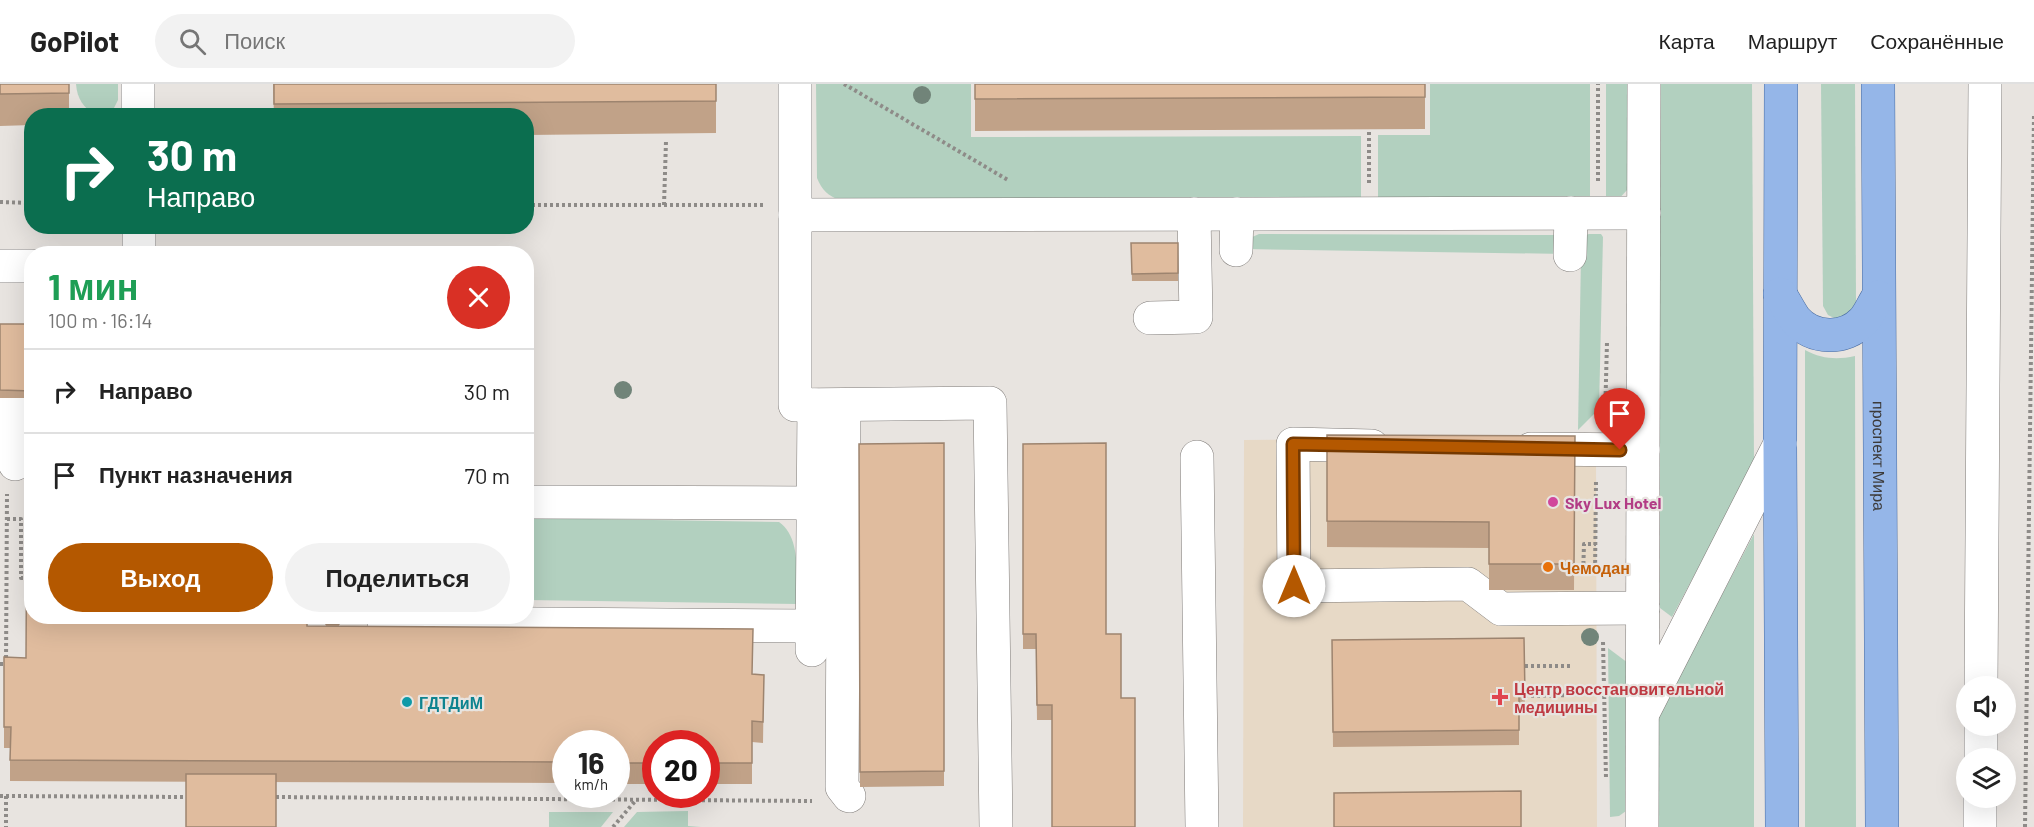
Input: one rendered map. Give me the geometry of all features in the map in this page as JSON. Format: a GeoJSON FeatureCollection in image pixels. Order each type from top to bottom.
{"type":"FeatureCollection","features":[{"type":"Feature","properties":{"kind":"main road"},"geometry":{"type":"LineString","coordinates":[[1781,84],[1782,827]]}},
{"type":"Feature","properties":{"kind":"main road","name":"проспект Мира"},"geometry":{"type":"LineString","coordinates":[[1878,84],[1882,827]]}},
{"type":"Feature","properties":{"kind":"main road"},"geometry":{"type":"LineString","coordinates":[[1780,294],[1796,320],[1812,332],[1830,336],[1847,333],[1864,321],[1878,297]]}},
{"type":"Feature","properties":{"kind":"street"},"geometry":{"type":"LineString","coordinates":[[138,84],[138,108]]}},
{"type":"Feature","properties":{"kind":"street"},"geometry":{"type":"LineString","coordinates":[[795,84],[795,405],[990,403],[996,827]]}},
{"type":"Feature","properties":{"kind":"street"},"geometry":{"type":"LineString","coordinates":[[1642,827],[1644,84]]}},
{"type":"Feature","properties":{"kind":"street"},"geometry":{"type":"LineString","coordinates":[[1981,676],[1985,84]]}},
{"type":"Feature","properties":{"kind":"street"},"geometry":{"type":"LineString","coordinates":[[795,210],[1237,214],[1644,213]]}},
{"type":"Feature","properties":{"kind":"street"},"geometry":{"type":"LineString","coordinates":[[1150,318],[1196,317],[1194,213]]}},
{"type":"Feature","properties":{"kind":"street"},"geometry":{"type":"LineString","coordinates":[[1570,255],[1571,213]]}},
{"type":"Feature","properties":{"kind":"street"},"geometry":{"type":"LineString","coordinates":[[1236,250],[1237,214]]}},
{"type":"Feature","properties":{"kind":"street"},"geometry":{"type":"LineString","coordinates":[[0,266],[24,266]]}},
{"type":"Feature","properties":{"kind":"street"},"geometry":{"type":"LineString","coordinates":[[13,464],[15,403]]}},
{"type":"Feature","properties":{"kind":"street"},"geometry":{"type":"LineString","coordinates":[[413,624],[813,638],[814,503],[829,406]]}},
{"type":"Feature","properties":{"kind":"street"},"geometry":{"type":"LineString","coordinates":[[829,406],[842,787],[849,796]]}},
{"type":"Feature","properties":{"kind":"street"},"geometry":{"type":"LineString","coordinates":[[1399,446],[1293,444],[1294,586],[1468,584],[1501,609],[1643,608]]}},
{"type":"Feature","properties":{"kind":"street"},"geometry":{"type":"LineString","coordinates":[[1642,715],[1780,444]]}},
{"type":"Feature","properties":{"kind":"street"},"geometry":{"type":"LineString","coordinates":[[1505,448],[1644,450]]}},
{"type":"Feature","properties":{"kind":"street"},"geometry":{"type":"LineString","coordinates":[[1197,457],[1202,827]]}},
{"type":"Feature","properties":{"kind":"street"},"geometry":{"type":"LineString","coordinates":[[534,502],[814,503]]}},
{"type":"Feature","properties":{"kind":"street"},"geometry":{"type":"LineString","coordinates":[[1980,808],[1980,827]]}},
{"type":"Feature","properties":{"kind":"path"},"geometry":{"type":"LineString","coordinates":[[844,84],[1015,184]]}},
{"type":"Feature","properties":{"kind":"path"},"geometry":{"type":"LineString","coordinates":[[1598,84],[1598,183]]}},
{"type":"Feature","properties":{"kind":"path"},"geometry":{"type":"LineString","coordinates":[[2025,827],[2034,115]]}},
{"type":"Feature","properties":{"kind":"path"},"geometry":{"type":"LineString","coordinates":[[1369,129],[1369,213]]}},
{"type":"Feature","properties":{"kind":"path"},"geometry":{"type":"LineString","coordinates":[[664,205],[666,141]]}},
{"type":"Feature","properties":{"kind":"path"},"geometry":{"type":"LineString","coordinates":[[0,202],[24,203]]}},
{"type":"Feature","properties":{"kind":"path"},"geometry":{"type":"LineString","coordinates":[[534,205],[664,205],[795,210]]}},
{"type":"Feature","properties":{"kind":"path"},"geometry":{"type":"LineString","coordinates":[[1606,782],[1604,645],[1596,608],[1596,435],[1606,417],[1608,336]]}},
{"type":"Feature","properties":{"kind":"path"},"geometry":{"type":"LineString","coordinates":[[0,664],[6,664],[7,519],[13,464]]}},
{"type":"Feature","properties":{"kind":"path"},"geometry":{"type":"LineString","coordinates":[[7,519],[21,519],[21,578],[24,578]]}},
{"type":"Feature","properties":{"kind":"path"},"geometry":{"type":"LineString","coordinates":[[1575,566],[1583,566],[1584,543],[1596,544]]}},
{"type":"Feature","properties":{"kind":"path"},"geometry":{"type":"LineString","coordinates":[[1525,666],[1570,666]]}},
{"type":"Feature","properties":{"kind":"path"},"geometry":{"type":"LineString","coordinates":[[1525,696],[1570,695]]}},
{"type":"Feature","properties":{"kind":"path"},"geometry":{"type":"LineString","coordinates":[[0,796],[186,797]]}},
{"type":"Feature","properties":{"kind":"path"},"geometry":{"type":"LineString","coordinates":[[6,796],[6,827]]}},
{"type":"Feature","properties":{"kind":"path"},"geometry":{"type":"LineString","coordinates":[[276,798],[812,801]]}},
{"type":"Feature","properties":{"kind":"path"},"geometry":{"type":"LineString","coordinates":[[613,827],[636,800]]}},
{"type":"Feature","properties":{"kind":"shaded area"},"geometry":{"type":"Polygon","coordinates":[[[1596,438],[1597,827],[1243,827],[1244,440],[1596,438]]]}},
{"type":"Feature","properties":{"kind":"green space"},"geometry":{"type":"Polygon","coordinates":[[[76,84],[118,84],[118,100],[114,108],[86,108],[76,84]]]}},
{"type":"Feature","properties":{"kind":"green space"},"geometry":{"type":"Polygon","coordinates":[[[816,84],[971,84],[971,137],[1361,136],[1361,199],[840,200],[826,192],[817,178],[816,84]]]}},
{"type":"Feature","properties":{"kind":"green space"},"geometry":{"type":"Polygon","coordinates":[[[1430,84],[1590,84],[1590,199],[1378,200],[1378,135],[1430,135],[1430,84]]]}},
{"type":"Feature","properties":{"kind":"green space"},"geometry":{"type":"Polygon","coordinates":[[[1606,84],[1631,84],[1628,189],[1615,203],[1606,205],[1606,84]]]}},
{"type":"Feature","properties":{"kind":"green space"},"geometry":{"type":"Polygon","coordinates":[[[1660,84],[1752,84],[1754,463],[1672,617],[1660,608],[1660,84]]]}},
{"type":"Feature","properties":{"kind":"green space"},"geometry":{"type":"Polygon","coordinates":[[[1821,84],[1855,84],[1856,302],[1852,311],[1836,319],[1828,315],[1823,306],[1821,84]]]}},
{"type":"Feature","properties":{"kind":"green space"},"geometry":{"type":"Polygon","coordinates":[[[1259,234],[1554,235],[1565,254],[1245,249],[1250,238],[1259,234]]]}},
{"type":"Feature","properties":{"kind":"green space"},"geometry":{"type":"Polygon","coordinates":[[[1601,234],[1603,237],[1599,409],[1578,430],[1581,255],[1586,235],[1601,234]]]}},
{"type":"Feature","properties":{"kind":"green space"},"geometry":{"type":"Polygon","coordinates":[[[1805,350],[1830,358],[1855,356],[1856,827],[1805,827],[1805,350]]]}},
{"type":"Feature","properties":{"kind":"green space"},"geometry":{"type":"Polygon","coordinates":[[[534,518],[779,522],[786,529],[795,548],[797,604],[534,600],[534,518]]]}},
{"type":"Feature","properties":{"kind":"green space"},"geometry":{"type":"Polygon","coordinates":[[[1754,534],[1754,827],[1658,827],[1658,716],[1754,534]]]}},
{"type":"Feature","properties":{"kind":"green space"},"geometry":{"type":"Polygon","coordinates":[[[1608,648],[1628,663],[1626,811],[1619,816],[1610,817],[1608,648]]]}},
{"type":"Feature","properties":{"kind":"green space"},"geometry":{"type":"Polygon","coordinates":[[[688,811],[688,826],[701,827],[624,827],[637,812],[688,811]]]}},
{"type":"Feature","properties":{"kind":"green space"},"geometry":{"type":"Polygon","coordinates":[[[549,812],[613,812],[601,827],[549,827],[549,812]]]}},
{"type":"Feature","properties":{"kind":"building"},"geometry":{"type":"Polygon","coordinates":[[[0,84],[69,84],[69,93],[0,94],[0,84]]]}},
{"type":"Feature","properties":{"kind":"building"},"geometry":{"type":"Polygon","coordinates":[[[274,84],[716,84],[716,101],[274,104],[274,84]]]}},
{"type":"Feature","properties":{"kind":"building"},"geometry":{"type":"Polygon","coordinates":[[[975,84],[1425,84],[1425,97],[975,99],[975,84]]]}},
{"type":"Feature","properties":{"kind":"building"},"geometry":{"type":"Polygon","coordinates":[[[1131,243],[1178,243],[1178,273],[1132,274],[1131,243]]]}},
{"type":"Feature","properties":{"kind":"building"},"geometry":{"type":"Polygon","coordinates":[[[0,324],[24,324],[24,391],[0,390],[0,324]]]}},
{"type":"Feature","properties":{"kind":"building"},"geometry":{"type":"Polygon","coordinates":[[[1327,435],[1575,436],[1574,564],[1489,564],[1489,522],[1327,521],[1327,435]]]}},
{"type":"Feature","properties":{"kind":"building"},"geometry":{"type":"Polygon","coordinates":[[[944,443],[944,771],[860,772],[859,444],[944,443]]]}},
{"type":"Feature","properties":{"kind":"building"},"geometry":{"type":"Polygon","coordinates":[[[1106,443],[1106,634],[1121,634],[1121,698],[1135,698],[1135,827],[1052,827],[1052,705],[1037,705],[1036,634],[1023,634],[1023,444],[1106,443]]]}},
{"type":"Feature","properties":{"kind":"building"},"geometry":{"type":"Polygon","coordinates":[[[26,624],[307,624],[307,626],[753,629],[752,674],[764,675],[763,722],[752,721],[752,763],[720,763],[720,730],[642,730],[642,763],[630,763],[630,730],[552,730],[552,762],[10,760],[11,727],[4,727],[4,657],[26,658],[26,624]]]}},
{"type":"Feature","properties":{"kind":"building"},"geometry":{"type":"Polygon","coordinates":[[[1524,638],[1525,695],[1519,695],[1519,730],[1333,732],[1332,640],[1524,638]]]}},
{"type":"Feature","properties":{"kind":"building"},"geometry":{"type":"Polygon","coordinates":[[[186,774],[276,774],[276,827],[186,827],[186,774]]]}},
{"type":"Feature","properties":{"kind":"building"},"geometry":{"type":"Polygon","coordinates":[[[1521,791],[1521,827],[1334,827],[1334,793],[1521,791]]]}},
{"type":"Feature","properties":{"kind":"place","name":"Sky Lux Hotel"},"geometry":{"type":"Point","coordinates":[1553,502]}},
{"type":"Feature","properties":{"kind":"place","name":"Чемодан"},"geometry":{"type":"Point","coordinates":[1548,567]}},
{"type":"Feature","properties":{"kind":"place","name":"Центр восстановительной медицины"},"geometry":{"type":"Point","coordinates":[1500,697]}},
{"type":"Feature","properties":{"kind":"place","name":"ГДТДиМ"},"geometry":{"type":"Point","coordinates":[407,702]}},
{"type":"Feature","properties":{"kind":"route"},"geometry":{"type":"LineString","coordinates":[[1294,586],[1293,444],[1620,450]]}}]}
